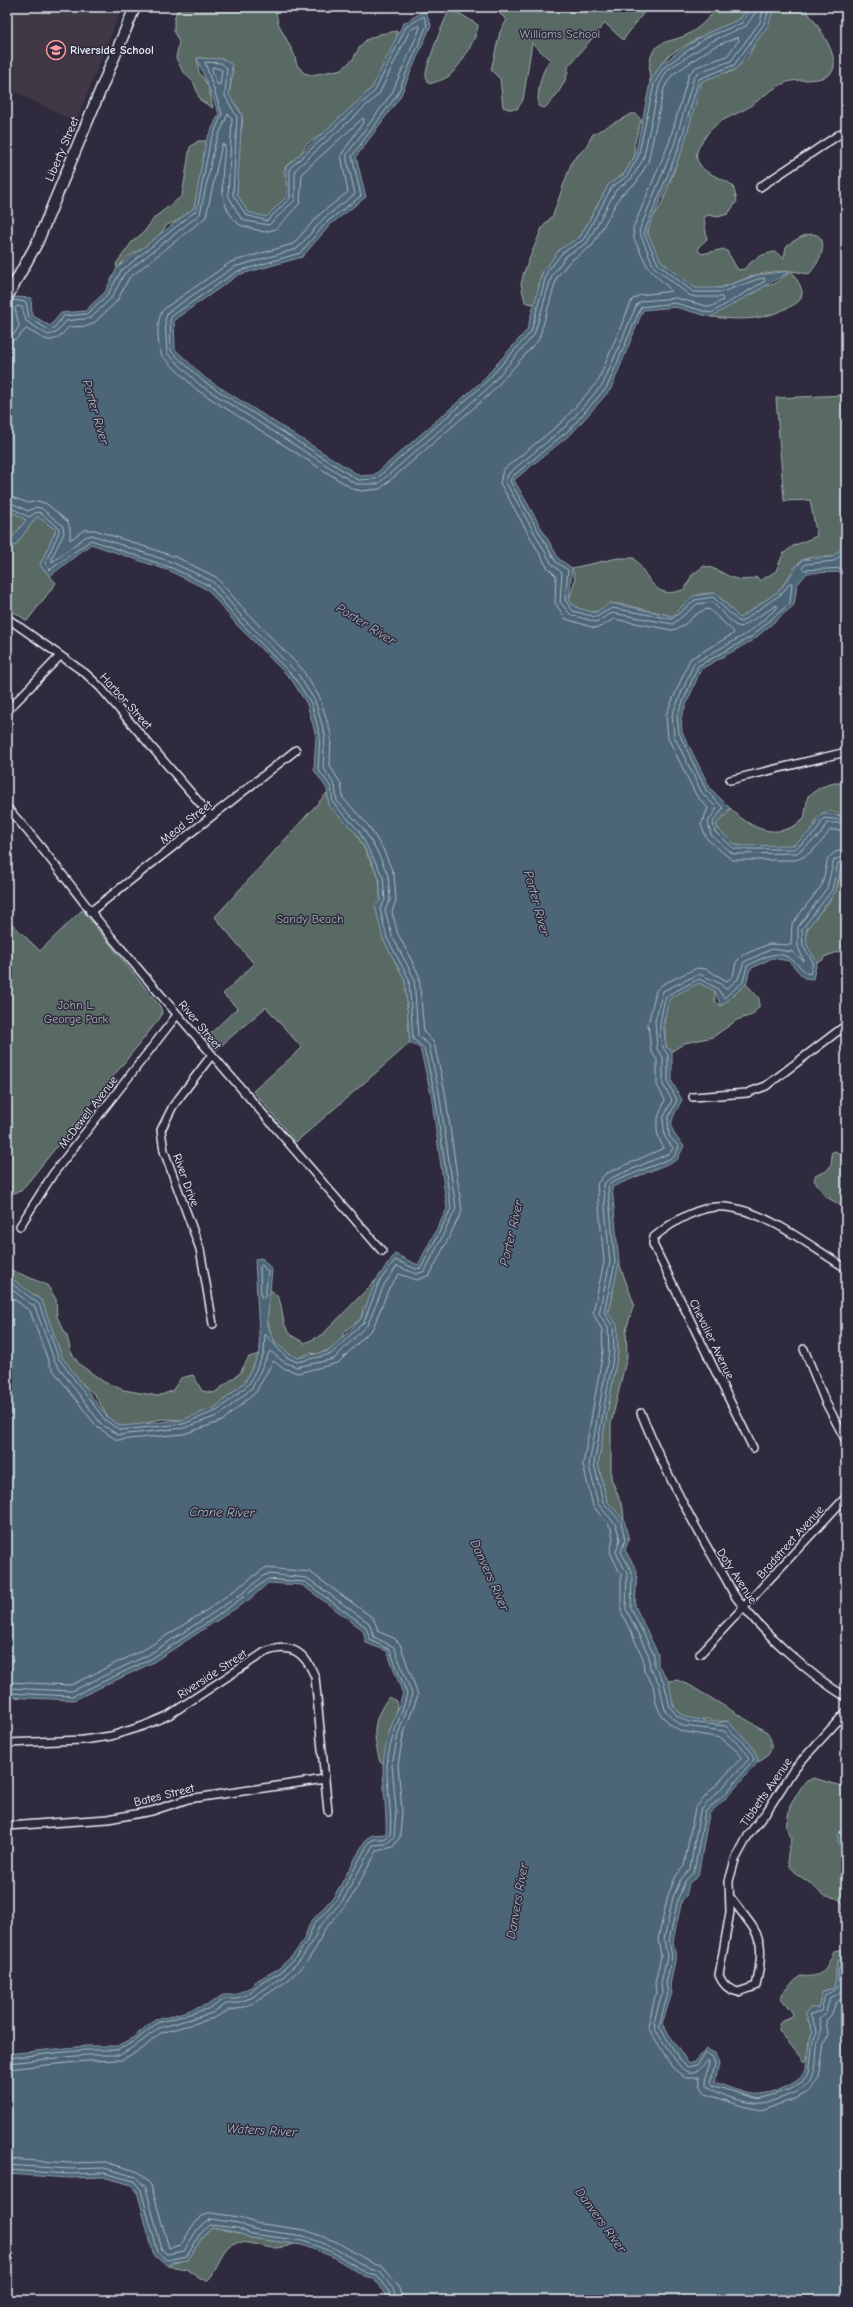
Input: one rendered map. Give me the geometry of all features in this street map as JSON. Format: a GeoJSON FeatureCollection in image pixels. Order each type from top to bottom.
{"type":"FeatureCollection","features":[{"type":"Feature","properties":{"kind":"street","name":"Liberty Street"},"geometry":{"type":"LineString","coordinates":[[7,298],[37,243],[135,7]]}},
{"type":"Feature","properties":{"kind":"street"},"geometry":{"type":"LineString","coordinates":[[760,187],[846,130]]}},
{"type":"Feature","properties":{"kind":"street","name":"Harbor Street"},"geometry":{"type":"LineString","coordinates":[[7,618],[100,687],[211,816]]}},
{"type":"Feature","properties":{"kind":"street"},"geometry":{"type":"LineString","coordinates":[[7,711],[60,656]]}},
{"type":"Feature","properties":{"kind":"street","name":"Mead Street"},"geometry":{"type":"LineString","coordinates":[[90,912],[296,750]]}},
{"type":"Feature","properties":{"kind":"street"},"geometry":{"type":"LineString","coordinates":[[730,780],[846,752]]}},
{"type":"Feature","properties":{"kind":"street","name":"River Street"},"geometry":{"type":"LineString","coordinates":[[7,808],[33,838],[90,912],[177,1015],[382,1251]]}},
{"type":"Feature","properties":{"kind":"street","name":"McDewell Avenue"},"geometry":{"type":"LineString","coordinates":[[20,1226],[53,1174],[177,1015]]}},
{"type":"Feature","properties":{"kind":"street"},"geometry":{"type":"LineString","coordinates":[[693,1097],[747,1093],[766,1086],[846,1025]]}},
{"type":"Feature","properties":{"kind":"street","name":"River Drive"},"geometry":{"type":"LineString","coordinates":[[212,1056],[173,1106],[161,1130],[164,1151],[200,1249],[212,1324]]}},
{"type":"Feature","properties":{"kind":"street","name":"Chevalier Avenue"},"geometry":{"type":"LineString","coordinates":[[753,1448],[653,1244],[654,1239],[670,1224],[705,1210],[725,1207],[747,1211],[769,1221],[846,1268]]}},
{"type":"Feature","properties":{"kind":"street"},"geometry":{"type":"LineString","coordinates":[[804,1349],[825,1401],[846,1441]]}},
{"type":"Feature","properties":{"kind":"street","name":"Doty Avenue"},"geometry":{"type":"LineString","coordinates":[[641,1413],[650,1435],[706,1548],[744,1608],[752,1618],[826,1685],[846,1697]]}},
{"type":"Feature","properties":{"kind":"street","name":"Bradstreet Avenue"},"geometry":{"type":"LineString","coordinates":[[700,1654],[846,1496]]}},
{"type":"Feature","properties":{"kind":"street","name":"Riverside Street"},"geometry":{"type":"LineString","coordinates":[[7,1743],[83,1740],[111,1736],[143,1726],[169,1716],[265,1652],[284,1646],[293,1649],[301,1655],[311,1668],[314,1677],[328,1812]]}},
{"type":"Feature","properties":{"kind":"street","name":"Tibbetts Avenue"},"geometry":{"type":"LineString","coordinates":[[731,1898],[754,1928],[761,1942],[762,1957],[756,1986],[738,1992],[730,1989],[722,1982],[719,1975],[731,1898],[729,1881],[735,1860],[749,1834],[768,1812],[794,1769],[846,1712]]}},
{"type":"Feature","properties":{"kind":"street","name":"Bates Street"},"geometry":{"type":"LineString","coordinates":[[7,1826],[108,1819],[152,1811],[188,1799],[325,1779]]}},
{"type":"Feature","properties":{"kind":"shaded area","name":"Riverside School"},"geometry":{"type":"Polygon","coordinates":[[[7,7],[122,7],[76,122],[15,92],[7,114],[7,7]]]}},
{"type":"Feature","properties":{"kind":"green space"},"geometry":{"type":"Polygon","coordinates":[[[178,7],[275,7],[278,23],[294,54],[297,65],[304,73],[312,75],[342,69],[353,59],[359,48],[366,40],[380,34],[397,31],[397,43],[372,88],[326,131],[306,145],[298,158],[286,166],[284,172],[286,177],[287,196],[266,217],[255,216],[247,212],[241,205],[235,186],[235,164],[242,116],[240,110],[229,95],[233,72],[232,65],[223,59],[197,58],[199,72],[208,86],[213,108],[200,100],[194,83],[182,70],[176,58],[179,42],[174,32],[174,20],[178,7]]]}},
{"type":"Feature","properties":{"kind":"green space","name":"Williams School"},"geometry":{"type":"Polygon","coordinates":[[[492,7],[648,7],[623,40],[605,23],[568,67],[564,83],[552,101],[544,108],[538,106],[538,94],[542,76],[550,60],[532,43],[523,100],[517,109],[509,109],[503,107],[500,79],[491,70],[500,32],[507,20],[492,7]]]}},
{"type":"Feature","properties":{"kind":"green space"},"geometry":{"type":"Polygon","coordinates":[[[719,7],[748,7],[740,19],[705,34],[668,56],[661,64],[650,83],[650,66],[652,55],[656,48],[662,44],[687,35],[702,24],[719,7]]]}},
{"type":"Feature","properties":{"kind":"green space"},"geometry":{"type":"Polygon","coordinates":[[[774,7],[803,7],[826,39],[834,59],[834,67],[831,73],[822,78],[792,81],[782,84],[749,107],[716,125],[706,136],[698,150],[698,162],[707,172],[725,180],[733,186],[737,201],[728,214],[718,217],[708,215],[704,218],[707,239],[699,246],[698,250],[702,254],[723,249],[727,251],[738,270],[744,269],[751,262],[765,254],[775,252],[784,258],[786,247],[798,238],[808,234],[816,235],[821,238],[823,245],[817,263],[809,274],[792,271],[802,291],[799,301],[795,304],[778,312],[759,317],[731,319],[711,317],[729,303],[756,292],[764,286],[774,284],[791,271],[765,273],[716,288],[699,289],[690,286],[657,256],[649,240],[648,228],[651,220],[660,207],[668,188],[684,142],[702,81],[716,73],[732,72],[748,57],[774,7]]]}},
{"type":"Feature","properties":{"kind":"green space"},"geometry":{"type":"Polygon","coordinates":[[[450,10],[459,13],[478,25],[477,30],[467,52],[453,72],[445,79],[429,84],[426,75],[429,62],[440,30],[450,10]]]}},
{"type":"Feature","properties":{"kind":"green space"},"geometry":{"type":"Polygon","coordinates":[[[631,114],[636,114],[641,120],[634,145],[635,155],[624,174],[609,184],[580,237],[560,249],[549,266],[543,271],[539,281],[538,301],[532,304],[525,302],[521,284],[524,272],[542,228],[553,215],[572,161],[585,148],[593,134],[631,114]]]}},
{"type":"Feature","properties":{"kind":"green space"},"geometry":{"type":"Polygon","coordinates":[[[198,141],[206,141],[207,145],[194,208],[177,221],[167,225],[156,239],[128,257],[117,268],[116,264],[132,242],[144,232],[155,217],[182,196],[190,147],[198,141]]]}},
{"type":"Feature","properties":{"kind":"green space"},"geometry":{"type":"Polygon","coordinates":[[[846,395],[846,554],[832,557],[812,557],[802,560],[795,567],[779,591],[740,618],[715,593],[692,597],[679,612],[672,616],[626,605],[610,603],[600,610],[589,612],[578,608],[569,600],[575,580],[572,568],[618,558],[634,558],[654,585],[659,590],[666,592],[674,592],[685,589],[692,575],[704,566],[741,580],[757,577],[760,581],[776,571],[783,554],[793,546],[817,536],[810,500],[784,501],[776,398],[846,395]]]}},
{"type":"Feature","properties":{"kind":"green space"},"geometry":{"type":"Polygon","coordinates":[[[7,509],[26,520],[9,542],[15,546],[37,516],[56,530],[40,565],[56,583],[27,621],[7,607],[7,509]]]}},
{"type":"Feature","properties":{"kind":"green space"},"geometry":{"type":"Polygon","coordinates":[[[834,783],[846,783],[846,813],[841,816],[831,812],[821,814],[816,820],[814,828],[810,834],[802,841],[794,845],[763,847],[742,846],[732,843],[724,837],[716,824],[728,813],[730,808],[747,822],[756,827],[774,831],[784,830],[794,826],[804,819],[808,796],[821,787],[834,783]]]}},
{"type":"Feature","properties":{"kind":"green space","name":"Sandy Beach"},"geometry":{"type":"Polygon","coordinates":[[[327,793],[329,806],[356,833],[379,878],[383,939],[405,980],[410,1043],[296,1142],[253,1091],[302,1048],[266,1007],[216,1050],[206,1038],[237,1008],[223,994],[254,964],[215,917],[327,793]]]}},
{"type":"Feature","properties":{"kind":"green space"},"geometry":{"type":"Polygon","coordinates":[[[846,861],[846,949],[824,957],[823,960],[817,962],[809,951],[805,942],[806,933],[810,925],[830,901],[835,892],[841,868],[846,861]]]}},
{"type":"Feature","properties":{"kind":"green space","name":"John L. George Park"},"geometry":{"type":"Polygon","coordinates":[[[82,910],[160,1006],[162,1012],[160,1018],[21,1191],[7,1195],[7,919],[40,951],[82,910]]]}},
{"type":"Feature","properties":{"kind":"green space"},"geometry":{"type":"Polygon","coordinates":[[[699,983],[711,987],[715,991],[715,1001],[721,1006],[746,984],[759,998],[759,1007],[752,1015],[737,1020],[713,1037],[685,1043],[672,1051],[666,1047],[665,1017],[668,1002],[675,991],[683,987],[699,983]]]}},
{"type":"Feature","properties":{"kind":"green space"},"geometry":{"type":"Polygon","coordinates":[[[835,1151],[846,1157],[846,1209],[825,1196],[814,1180],[816,1174],[820,1174],[829,1168],[832,1161],[831,1153],[835,1151]]]}},
{"type":"Feature","properties":{"kind":"green space"},"geometry":{"type":"Polygon","coordinates":[[[619,1263],[634,1304],[626,1330],[627,1356],[611,1424],[611,1478],[623,1508],[624,1520],[619,1519],[607,1501],[598,1464],[618,1352],[617,1325],[608,1313],[612,1301],[615,1275],[619,1263]]]}},
{"type":"Feature","properties":{"kind":"green space"},"geometry":{"type":"Polygon","coordinates":[[[9,1269],[47,1285],[56,1299],[57,1317],[67,1336],[71,1352],[79,1364],[104,1382],[124,1390],[158,1396],[172,1391],[181,1378],[193,1375],[202,1391],[214,1393],[240,1373],[249,1357],[259,1354],[245,1382],[213,1409],[182,1420],[161,1419],[133,1427],[121,1426],[108,1418],[95,1395],[76,1378],[62,1357],[42,1301],[15,1285],[8,1276],[7,1270],[9,1269]]]}},
{"type":"Feature","properties":{"kind":"green space"},"geometry":{"type":"Polygon","coordinates":[[[376,1280],[372,1301],[363,1308],[361,1319],[345,1331],[341,1340],[332,1349],[317,1354],[310,1353],[298,1358],[287,1353],[274,1340],[270,1332],[267,1314],[267,1293],[270,1290],[279,1299],[284,1321],[290,1334],[305,1343],[322,1335],[376,1280]]]}},
{"type":"Feature","properties":{"kind":"green space"},"geometry":{"type":"Polygon","coordinates":[[[677,1680],[691,1686],[767,1732],[771,1741],[771,1749],[769,1753],[758,1762],[754,1749],[728,1721],[696,1719],[682,1714],[677,1710],[669,1694],[669,1681],[677,1680]]]}},
{"type":"Feature","properties":{"kind":"green space"},"geometry":{"type":"Polygon","coordinates":[[[389,1697],[397,1701],[396,1716],[389,1732],[383,1764],[380,1762],[376,1744],[375,1728],[379,1713],[389,1697]]]}},
{"type":"Feature","properties":{"kind":"green space"},"geometry":{"type":"Polygon","coordinates":[[[813,1778],[846,1787],[846,1828],[842,1828],[844,1851],[846,1852],[846,1914],[843,1912],[841,1901],[821,1894],[813,1885],[793,1871],[788,1862],[789,1849],[792,1839],[786,1827],[790,1806],[804,1783],[813,1778]]]}},
{"type":"Feature","properties":{"kind":"green space"},"geometry":{"type":"Polygon","coordinates":[[[843,1950],[842,1958],[837,1962],[835,1983],[833,1988],[823,1991],[818,2008],[807,2019],[813,2032],[809,2039],[807,2060],[804,2062],[779,2030],[779,2025],[782,2020],[793,2016],[792,2012],[781,1998],[781,1994],[800,1976],[814,1976],[822,1972],[828,1964],[834,1951],[843,1950]]]}},
{"type":"Feature","properties":{"kind":"green space"},"geometry":{"type":"Polygon","coordinates":[[[212,2228],[236,2232],[251,2238],[294,2244],[273,2248],[243,2242],[231,2245],[224,2252],[214,2272],[208,2280],[200,2279],[186,2269],[169,2266],[172,2262],[188,2260],[203,2236],[212,2228]]]}},
{"type":"Feature","properties":{"kind":"water"},"geometry":{"type":"Polygon","coordinates":[[[748,7],[774,7],[768,26],[736,69],[702,81],[683,148],[647,232],[661,261],[695,288],[722,288],[757,275],[791,271],[711,317],[675,307],[643,310],[611,389],[572,433],[514,480],[559,559],[572,568],[569,600],[575,607],[595,613],[610,603],[672,616],[693,596],[715,593],[740,618],[779,591],[802,560],[832,557],[846,545],[846,572],[807,573],[797,585],[794,605],[753,640],[701,669],[681,717],[682,732],[710,788],[730,808],[716,824],[718,829],[737,846],[794,845],[813,829],[822,813],[841,816],[846,813],[846,863],[841,865],[836,891],[806,930],[807,945],[817,962],[813,979],[804,978],[789,961],[772,958],[750,969],[746,984],[721,1006],[715,991],[699,983],[670,998],[663,1023],[666,1047],[672,1051],[672,1082],[682,1100],[673,1119],[672,1129],[674,1134],[684,1146],[677,1160],[612,1187],[619,1263],[608,1312],[617,1325],[618,1352],[598,1464],[607,1501],[624,1520],[629,1540],[625,1550],[637,1571],[635,1606],[658,1654],[658,1665],[669,1681],[673,1705],[679,1713],[690,1718],[718,1723],[728,1721],[754,1749],[758,1762],[729,1795],[709,1814],[698,1876],[689,1883],[686,1896],[682,1900],[673,1941],[676,1956],[670,1985],[672,1993],[662,2024],[689,2064],[695,2062],[706,2049],[715,2053],[719,2064],[715,2082],[750,2094],[772,2092],[786,2087],[802,2076],[807,2066],[810,2041],[813,2032],[805,2013],[810,2008],[818,2008],[821,1995],[825,1991],[833,1988],[835,1983],[837,1962],[842,1958],[843,1950],[846,1949],[846,2300],[389,2300],[374,2279],[368,2278],[331,2256],[302,2245],[251,2238],[236,2232],[212,2228],[203,2236],[188,2260],[172,2262],[169,2266],[154,2256],[137,2191],[132,2185],[103,2177],[69,2178],[7,2174],[7,2054],[86,2046],[117,2046],[134,2037],[155,2019],[168,2017],[209,2004],[223,1995],[234,1995],[253,1986],[254,1982],[278,1969],[294,1954],[304,1939],[310,1923],[335,1895],[366,1839],[372,1835],[386,1834],[383,1775],[385,1747],[403,1694],[387,1651],[366,1643],[363,1630],[302,1585],[268,1583],[250,1599],[152,1663],[74,1700],[7,1697],[7,1275],[42,1301],[62,1357],[108,1418],[121,1426],[182,1420],[216,1407],[245,1382],[260,1352],[255,1259],[262,1258],[272,1270],[267,1323],[274,1341],[289,1354],[298,1358],[329,1351],[361,1319],[376,1280],[395,1254],[418,1265],[447,1209],[431,1094],[420,1048],[410,1043],[405,980],[383,939],[375,906],[381,900],[379,878],[356,833],[329,806],[327,789],[314,770],[316,736],[307,704],[291,679],[236,624],[208,590],[170,571],[91,544],[50,576],[40,565],[56,530],[37,516],[15,546],[9,542],[26,520],[7,509],[7,328],[11,323],[7,309],[7,292],[14,297],[31,298],[32,315],[50,326],[61,313],[85,311],[105,292],[117,268],[194,208],[206,141],[219,114],[197,58],[223,59],[232,65],[229,95],[242,115],[237,194],[248,212],[266,217],[287,196],[286,167],[372,88],[403,24],[425,10],[431,25],[400,97],[356,157],[366,197],[331,224],[302,257],[238,275],[174,320],[175,349],[205,378],[360,476],[374,475],[481,382],[527,330],[543,271],[560,249],[580,237],[609,184],[624,174],[635,156],[650,83],[661,64],[705,34],[740,19],[748,7]]]}},
{"type":"Feature","properties":{"kind":"water"},"geometry":{"type":"Polygon","coordinates":[[[842,1828],[846,1828],[846,1852],[838,1844],[838,1835],[842,1828]]]}},
{"type":"Feature","properties":{"kind":"place","name":"Riverside School"},"geometry":{"type":"Point","coordinates":[56,50]}},
{"type":"Feature","properties":{"kind":"water label","name":"Porter River"},"geometry":{"type":"Point","coordinates":[96,412]}},
{"type":"Feature","properties":{"kind":"water label","name":"Porter River"},"geometry":{"type":"Point","coordinates":[366,624]}},
{"type":"Feature","properties":{"kind":"water label","name":"Porter River"},"geometry":{"type":"Point","coordinates":[537,903]}},
{"type":"Feature","properties":{"kind":"water label","name":"Porter River"},"geometry":{"type":"Point","coordinates":[511,1233]}},
{"type":"Feature","properties":{"kind":"water label","name":"Crane River"},"geometry":{"type":"Point","coordinates":[222,1512]}},
{"type":"Feature","properties":{"kind":"water label","name":"Danvers River"},"geometry":{"type":"Point","coordinates":[490,1575]}},
{"type":"Feature","properties":{"kind":"water label","name":"Danvers River"},"geometry":{"type":"Point","coordinates":[517,1901]}},
{"type":"Feature","properties":{"kind":"water label","name":"Waters River"},"geometry":{"type":"Point","coordinates":[262,2130]}},
{"type":"Feature","properties":{"kind":"water label","name":"Danvers River"},"geometry":{"type":"Point","coordinates":[601,2220]}}]}
